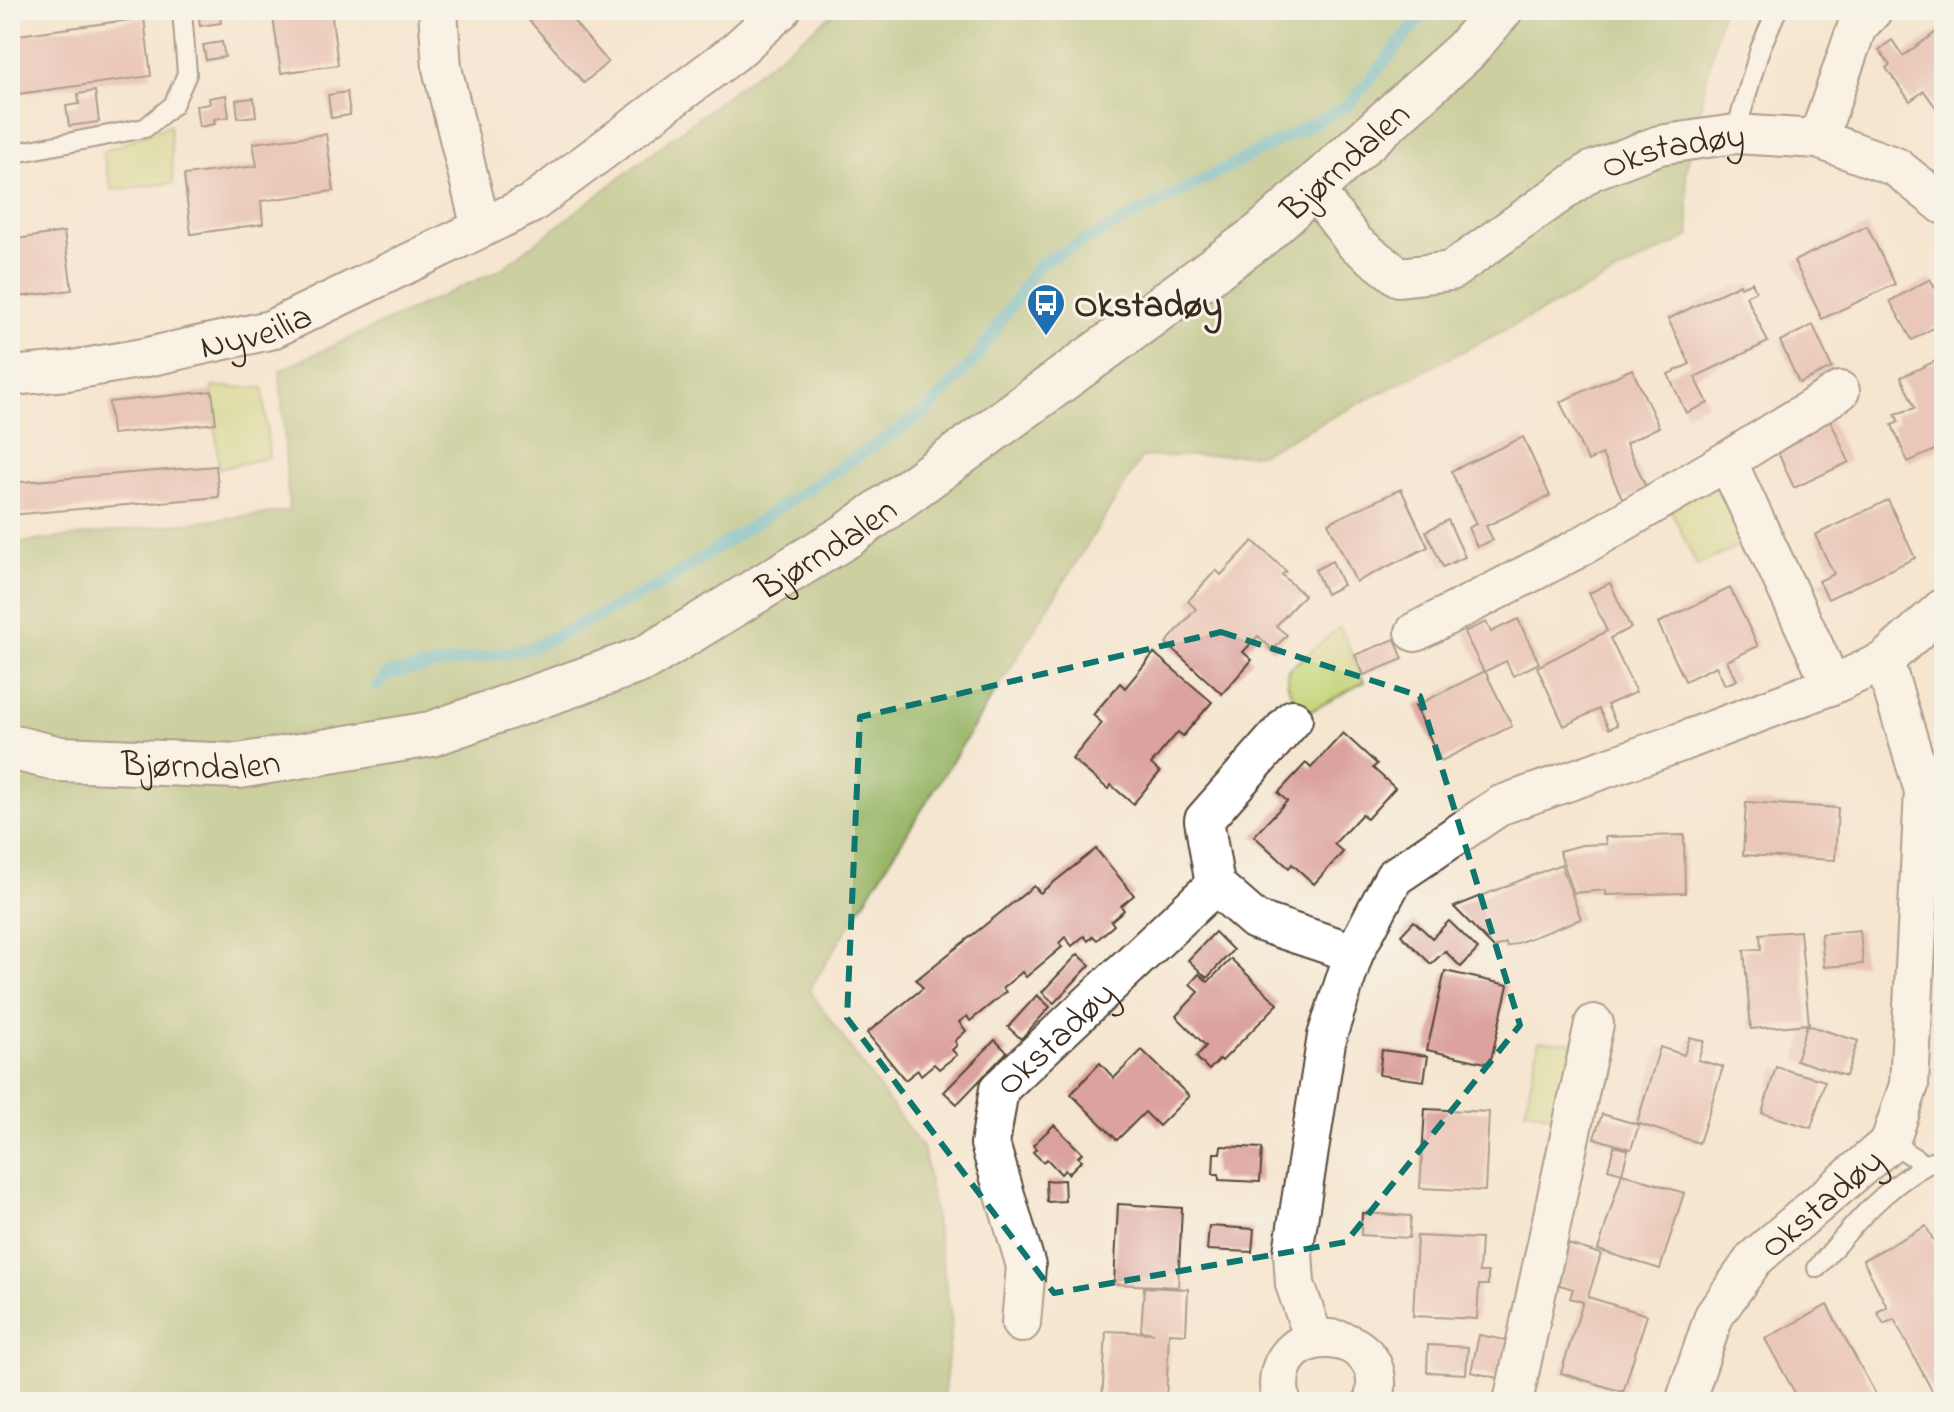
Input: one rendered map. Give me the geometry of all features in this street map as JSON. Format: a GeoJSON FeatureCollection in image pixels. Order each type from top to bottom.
{"type":"FeatureCollection","features":[{"type":"Feature","properties":{"kind":"main road","name":"Bjørndalen"},"geometry":{"type":"LineString","coordinates":[[10,747],[60,759],[239,766],[431,734],[644,659],[848,535],[1262,234],[1465,51],[1500,10]]}},
{"type":"Feature","properties":{"kind":"street"},"geometry":{"type":"LineString","coordinates":[[438,10],[442,68],[481,228]]}},
{"type":"Feature","properties":{"kind":"street","name":"Nyveilia"},"geometry":{"type":"LineString","coordinates":[[10,376],[113,363],[270,330],[531,204],[735,52],[781,10]]}},
{"type":"Feature","properties":{"kind":"street"},"geometry":{"type":"LineString","coordinates":[[1818,139],[1857,27],[1873,10]]}},
{"type":"Feature","properties":{"kind":"street","name":"Okstadøy"},"geometry":{"type":"LineString","coordinates":[[1314,189],[1355,243],[1399,277],[1451,271],[1591,171],[1659,145],[1735,134],[1818,139],[1896,167],[1944,205]]}},
{"type":"Feature","properties":{"kind":"street"},"geometry":{"type":"LineString","coordinates":[[1415,632],[1575,550],[1840,391]]}},
{"type":"Feature","properties":{"kind":"street"},"geometry":{"type":"LineString","coordinates":[[1727,461],[1832,685]]}},
{"type":"Feature","properties":{"kind":"street"},"geometry":{"type":"LineString","coordinates":[[1314,1339],[1295,1284],[1293,1252],[1327,1036],[1354,953],[1394,877],[1501,805],[1681,742],[1832,685],[1884,661],[1944,607]]}},
{"type":"Feature","properties":{"kind":"street","name":"Okstadøy"},"geometry":{"type":"LineString","coordinates":[[1685,1402],[1714,1316],[1754,1259],[1890,1142],[1909,1085],[1924,791],[1884,661]]}},
{"type":"Feature","properties":{"kind":"street"},"geometry":{"type":"LineString","coordinates":[[1293,719],[1204,820],[1215,885],[1255,920],[1354,953]]}},
{"type":"Feature","properties":{"kind":"street","name":"Okstadøy"},"geometry":{"type":"LineString","coordinates":[[1021,1323],[1026,1266],[990,1144],[999,1089],[1215,885]]}},
{"type":"Feature","properties":{"kind":"street"},"geometry":{"type":"LineString","coordinates":[[1513,1402],[1594,1024]]}},
{"type":"Feature","properties":{"kind":"street"},"geometry":{"type":"LineString","coordinates":[[1281,1402],[1278,1381],[1284,1362],[1297,1347],[1314,1339],[1338,1338],[1359,1348],[1373,1367],[1377,1390],[1373,1402]]}},
{"type":"Feature","properties":{"kind":"lane"},"geometry":{"type":"LineString","coordinates":[[10,154],[145,128],[173,105],[187,74],[182,10]]}},
{"type":"Feature","properties":{"kind":"lane"},"geometry":{"type":"LineString","coordinates":[[1735,134],[1760,49],[1777,10]]}},
{"type":"Feature","properties":{"kind":"lane"},"geometry":{"type":"LineString","coordinates":[[1890,1142],[1926,1165]]}},
{"type":"Feature","properties":{"kind":"lane"},"geometry":{"type":"LineString","coordinates":[[1817,1268],[1869,1207],[1899,1181],[1944,1156]]}},
{"type":"Feature","properties":{"kind":"highlighted area"},"geometry":{"type":"Polygon","coordinates":[[[1221,632],[1420,696],[1520,1025],[1346,1242],[1054,1293],[847,1018],[860,717],[1221,632]]]}},
{"type":"Feature","properties":{"kind":"green space"},"geometry":{"type":"Polygon","coordinates":[[[838,10],[1722,10],[1686,171],[1690,236],[1260,454],[1142,457],[809,990],[924,1151],[952,1322],[943,1402],[10,1402],[10,544],[289,511],[280,370],[503,268],[838,10]]]}},
{"type":"Feature","properties":{"kind":"green space"},"geometry":{"type":"Polygon","coordinates":[[[170,125],[173,183],[112,190],[102,152],[170,125]]]}},
{"type":"Feature","properties":{"kind":"green space"},"geometry":{"type":"Polygon","coordinates":[[[212,387],[263,388],[269,457],[219,469],[212,387]]]}},
{"type":"Feature","properties":{"kind":"green space"},"geometry":{"type":"Polygon","coordinates":[[[1721,478],[1747,542],[1697,566],[1671,510],[1721,478]]]}},
{"type":"Feature","properties":{"kind":"green space"},"geometry":{"type":"Polygon","coordinates":[[[1340,627],[1364,682],[1311,711],[1292,695],[1288,670],[1340,627]]]}},
{"type":"Feature","properties":{"kind":"green space"},"geometry":{"type":"Polygon","coordinates":[[[1539,1041],[1574,1043],[1563,1118],[1525,1110],[1539,1041]]]}},
{"type":"Feature","properties":{"kind":"building"},"geometry":{"type":"Polygon","coordinates":[[[198,10],[219,10],[221,23],[200,26],[198,10]]]}},
{"type":"Feature","properties":{"kind":"building"},"geometry":{"type":"Polygon","coordinates":[[[272,10],[331,10],[338,65],[281,73],[272,10]]]}},
{"type":"Feature","properties":{"kind":"building"},"geometry":{"type":"Polygon","coordinates":[[[520,10],[564,10],[608,62],[584,83],[520,10]]]}},
{"type":"Feature","properties":{"kind":"building"},"geometry":{"type":"Polygon","coordinates":[[[144,18],[151,76],[10,95],[10,36],[144,18]]]}},
{"type":"Feature","properties":{"kind":"building"},"geometry":{"type":"Polygon","coordinates":[[[1939,30],[1944,37],[1944,119],[1924,91],[1910,101],[1886,68],[1890,65],[1879,50],[1892,40],[1903,56],[1939,30]]]}},
{"type":"Feature","properties":{"kind":"building"},"geometry":{"type":"Polygon","coordinates":[[[222,42],[225,57],[206,60],[203,45],[222,42]]]}},
{"type":"Feature","properties":{"kind":"building"},"geometry":{"type":"Polygon","coordinates":[[[95,91],[99,122],[69,126],[66,106],[79,104],[78,94],[95,91]]]}},
{"type":"Feature","properties":{"kind":"building"},"geometry":{"type":"Polygon","coordinates":[[[347,92],[350,115],[331,118],[328,95],[347,92]]]}},
{"type":"Feature","properties":{"kind":"building"},"geometry":{"type":"Polygon","coordinates":[[[226,95],[229,117],[214,119],[215,124],[199,127],[196,106],[210,104],[209,98],[226,95]]]}},
{"type":"Feature","properties":{"kind":"building"},"geometry":{"type":"Polygon","coordinates":[[[254,98],[256,116],[238,118],[236,100],[254,98]]]}},
{"type":"Feature","properties":{"kind":"building"},"geometry":{"type":"Polygon","coordinates":[[[326,134],[334,191],[261,201],[263,224],[191,234],[184,175],[257,166],[253,143],[326,134]]]}},
{"type":"Feature","properties":{"kind":"building"},"geometry":{"type":"Polygon","coordinates":[[[1867,226],[1895,284],[1822,319],[1794,261],[1867,226]]]}},
{"type":"Feature","properties":{"kind":"building"},"geometry":{"type":"Polygon","coordinates":[[[64,232],[72,290],[10,298],[10,240],[64,232]]]}},
{"type":"Feature","properties":{"kind":"building"},"geometry":{"type":"Polygon","coordinates":[[[1930,279],[1944,303],[1944,322],[1912,340],[1890,301],[1930,279]]]}},
{"type":"Feature","properties":{"kind":"building"},"geometry":{"type":"Polygon","coordinates":[[[1752,282],[1756,291],[1746,296],[1768,342],[1695,377],[1708,403],[1686,413],[1668,374],[1690,364],[1668,319],[1740,284],[1741,287],[1752,282]]]}},
{"type":"Feature","properties":{"kind":"building"},"geometry":{"type":"Polygon","coordinates":[[[1813,325],[1832,368],[1799,383],[1780,341],[1813,325]]]}},
{"type":"Feature","properties":{"kind":"building"},"geometry":{"type":"Polygon","coordinates":[[[1944,357],[1944,446],[1908,462],[1892,425],[1899,422],[1895,414],[1915,408],[1901,377],[1944,357]]]}},
{"type":"Feature","properties":{"kind":"building"},"geometry":{"type":"Polygon","coordinates":[[[1632,369],[1659,427],[1626,443],[1647,489],[1623,500],[1602,454],[1588,461],[1560,402],[1632,369]]]}},
{"type":"Feature","properties":{"kind":"building"},"geometry":{"type":"Polygon","coordinates":[[[212,391],[216,423],[112,434],[109,402],[212,391]]]}},
{"type":"Feature","properties":{"kind":"building"},"geometry":{"type":"Polygon","coordinates":[[[1830,419],[1849,462],[1794,488],[1774,444],[1830,419]]]}},
{"type":"Feature","properties":{"kind":"building"},"geometry":{"type":"Polygon","coordinates":[[[1523,437],[1550,496],[1486,526],[1493,540],[1477,547],[1468,528],[1476,524],[1451,471],[1523,437]]]}},
{"type":"Feature","properties":{"kind":"building"},"geometry":{"type":"Polygon","coordinates":[[[216,466],[219,497],[10,515],[10,483],[216,466]]]}},
{"type":"Feature","properties":{"kind":"building"},"geometry":{"type":"Polygon","coordinates":[[[1401,489],[1428,547],[1356,582],[1328,523],[1401,489]]]}},
{"type":"Feature","properties":{"kind":"building"},"geometry":{"type":"Polygon","coordinates":[[[1888,500],[1915,558],[1828,599],[1819,581],[1834,574],[1815,535],[1888,500]]]}},
{"type":"Feature","properties":{"kind":"building"},"geometry":{"type":"Polygon","coordinates":[[[1448,520],[1465,557],[1443,567],[1426,531],[1448,520]]]}},
{"type":"Feature","properties":{"kind":"building"},"geometry":{"type":"Polygon","coordinates":[[[1253,541],[1286,571],[1282,575],[1304,595],[1276,626],[1287,635],[1273,650],[1258,636],[1243,652],[1252,660],[1222,694],[1166,643],[1196,609],[1188,601],[1216,570],[1221,575],[1253,541]]]}},
{"type":"Feature","properties":{"kind":"building"},"geometry":{"type":"Polygon","coordinates":[[[1332,561],[1343,585],[1326,594],[1315,570],[1332,561]]]}},
{"type":"Feature","properties":{"kind":"building"},"geometry":{"type":"Polygon","coordinates":[[[1610,583],[1631,628],[1610,638],[1636,692],[1607,705],[1617,725],[1609,729],[1599,709],[1564,726],[1537,667],[1607,631],[1589,593],[1610,583]]]}},
{"type":"Feature","properties":{"kind":"building"},"geometry":{"type":"Polygon","coordinates":[[[1730,588],[1758,646],[1727,661],[1737,680],[1725,685],[1716,666],[1685,681],[1658,623],[1730,588]]]}},
{"type":"Feature","properties":{"kind":"building"},"geometry":{"type":"Polygon","coordinates":[[[1518,619],[1539,663],[1513,676],[1506,661],[1484,672],[1464,632],[1486,622],[1491,632],[1518,619]]]}},
{"type":"Feature","properties":{"kind":"building"},"geometry":{"type":"Polygon","coordinates":[[[1395,639],[1403,659],[1364,675],[1355,655],[1395,639]]]}},
{"type":"Feature","properties":{"kind":"building"},"geometry":{"type":"Polygon","coordinates":[[[1154,653],[1212,702],[1183,736],[1178,732],[1151,764],[1160,772],[1133,804],[1111,785],[1108,789],[1072,759],[1102,723],[1093,715],[1120,683],[1125,688],[1154,653]]]}},
{"type":"Feature","properties":{"kind":"building"},"geometry":{"type":"Polygon","coordinates":[[[1485,671],[1512,726],[1441,761],[1415,706],[1485,671]]]}},
{"type":"Feature","properties":{"kind":"building"},"geometry":{"type":"Polygon","coordinates":[[[1343,733],[1377,764],[1373,768],[1395,788],[1367,819],[1362,814],[1334,844],[1343,852],[1314,884],[1292,864],[1289,868],[1254,836],[1287,801],[1278,793],[1306,763],[1311,768],[1343,733]]]}},
{"type":"Feature","properties":{"kind":"building"},"geometry":{"type":"Polygon","coordinates":[[[1746,802],[1838,808],[1835,860],[1743,855],[1746,802]]]}},
{"type":"Feature","properties":{"kind":"building"},"geometry":{"type":"Polygon","coordinates":[[[1684,835],[1685,893],[1606,895],[1606,890],[1574,893],[1559,851],[1582,845],[1606,844],[1605,837],[1684,835]]]}},
{"type":"Feature","properties":{"kind":"building"},"geometry":{"type":"Polygon","coordinates":[[[1096,849],[1134,895],[1121,906],[1124,910],[1111,921],[1114,925],[1097,940],[1093,936],[1088,941],[1084,936],[1072,946],[1065,937],[1059,943],[1062,947],[1026,977],[1022,972],[1003,988],[1006,992],[970,1021],[967,1016],[959,1022],[966,1031],[955,1041],[957,1045],[952,1050],[957,1055],[939,1069],[934,1064],[921,1075],[918,1070],[905,1080],[867,1033],[923,988],[916,980],[1034,886],[1040,893],[1096,849]]]}},
{"type":"Feature","properties":{"kind":"building"},"geometry":{"type":"Polygon","coordinates":[[[1561,864],[1581,919],[1507,947],[1506,943],[1494,948],[1454,907],[1561,864]]]}},
{"type":"Feature","properties":{"kind":"building"},"geometry":{"type":"Polygon","coordinates":[[[1414,921],[1432,938],[1449,921],[1478,949],[1461,967],[1445,951],[1431,964],[1401,935],[1414,921]]]}},
{"type":"Feature","properties":{"kind":"building"},"geometry":{"type":"Polygon","coordinates":[[[1860,930],[1863,964],[1824,967],[1821,934],[1860,930]]]}},
{"type":"Feature","properties":{"kind":"building"},"geometry":{"type":"Polygon","coordinates":[[[1800,931],[1809,1024],[1751,1029],[1744,950],[1761,949],[1760,934],[1800,931]]]}},
{"type":"Feature","properties":{"kind":"building"},"geometry":{"type":"Polygon","coordinates":[[[1215,932],[1233,950],[1207,978],[1188,960],[1215,932]]]}},
{"type":"Feature","properties":{"kind":"building"},"geometry":{"type":"Polygon","coordinates":[[[1078,954],[1090,965],[1054,1003],[1042,992],[1078,954]]]}},
{"type":"Feature","properties":{"kind":"building"},"geometry":{"type":"Polygon","coordinates":[[[1231,959],[1278,1004],[1222,1061],[1220,1059],[1209,1070],[1196,1057],[1206,1046],[1176,1016],[1199,992],[1190,984],[1199,974],[1208,982],[1231,959]]]}},
{"type":"Feature","properties":{"kind":"building"},"geometry":{"type":"Polygon","coordinates":[[[1445,971],[1508,985],[1490,1064],[1427,1050],[1445,971]]]}},
{"type":"Feature","properties":{"kind":"building"},"geometry":{"type":"Polygon","coordinates":[[[1037,995],[1050,1007],[1021,1039],[1008,1027],[1037,995]]]}},
{"type":"Feature","properties":{"kind":"building"},"geometry":{"type":"Polygon","coordinates":[[[1807,1025],[1858,1041],[1846,1076],[1796,1060],[1807,1025]]]}},
{"type":"Feature","properties":{"kind":"building"},"geometry":{"type":"Polygon","coordinates":[[[1690,1037],[1704,1041],[1698,1060],[1723,1067],[1699,1143],[1637,1123],[1660,1047],[1684,1055],[1690,1037]]]}},
{"type":"Feature","properties":{"kind":"building"},"geometry":{"type":"Polygon","coordinates":[[[995,1040],[1007,1052],[957,1104],[944,1092],[995,1040]]]}},
{"type":"Feature","properties":{"kind":"building"},"geometry":{"type":"Polygon","coordinates":[[[1142,1050],[1189,1096],[1159,1126],[1145,1112],[1117,1140],[1071,1094],[1100,1063],[1114,1078],[1142,1050]]]}},
{"type":"Feature","properties":{"kind":"building"},"geometry":{"type":"Polygon","coordinates":[[[1382,1050],[1428,1056],[1424,1081],[1379,1075],[1382,1050]]]}},
{"type":"Feature","properties":{"kind":"building"},"geometry":{"type":"Polygon","coordinates":[[[1776,1067],[1825,1081],[1811,1128],[1762,1113],[1776,1067]]]}},
{"type":"Feature","properties":{"kind":"building"},"geometry":{"type":"Polygon","coordinates":[[[1425,1109],[1489,1112],[1485,1191],[1420,1188],[1425,1109]]]}},
{"type":"Feature","properties":{"kind":"building"},"geometry":{"type":"Polygon","coordinates":[[[1602,1114],[1639,1125],[1631,1149],[1594,1138],[1602,1114]]]}},
{"type":"Feature","properties":{"kind":"building"},"geometry":{"type":"Polygon","coordinates":[[[1054,1125],[1082,1153],[1078,1157],[1082,1160],[1068,1174],[1065,1170],[1061,1174],[1047,1159],[1043,1162],[1033,1152],[1036,1149],[1033,1145],[1054,1125]]]}},
{"type":"Feature","properties":{"kind":"building"},"geometry":{"type":"Polygon","coordinates":[[[1221,1146],[1262,1148],[1260,1182],[1219,1180],[1219,1174],[1213,1174],[1214,1153],[1220,1153],[1221,1146]]]}},
{"type":"Feature","properties":{"kind":"building"},"geometry":{"type":"Polygon","coordinates":[[[1614,1146],[1628,1150],[1622,1173],[1608,1169],[1614,1146]]]}},
{"type":"Feature","properties":{"kind":"building"},"geometry":{"type":"Polygon","coordinates":[[[1622,1173],[1684,1193],[1660,1269],[1598,1250],[1622,1173]]]}},
{"type":"Feature","properties":{"kind":"building"},"geometry":{"type":"Polygon","coordinates":[[[1064,1180],[1065,1201],[1047,1202],[1046,1181],[1064,1180]]]}},
{"type":"Feature","properties":{"kind":"building"},"geometry":{"type":"Polygon","coordinates":[[[1118,1204],[1182,1208],[1178,1287],[1114,1284],[1118,1204]]]}},
{"type":"Feature","properties":{"kind":"building"},"geometry":{"type":"Polygon","coordinates":[[[1362,1213],[1411,1216],[1409,1238],[1361,1235],[1362,1213]]]}},
{"type":"Feature","properties":{"kind":"building"},"geometry":{"type":"Polygon","coordinates":[[[1209,1226],[1254,1229],[1252,1252],[1207,1250],[1209,1226]]]}},
{"type":"Feature","properties":{"kind":"building"},"geometry":{"type":"Polygon","coordinates":[[[1926,1226],[1944,1261],[1944,1402],[1938,1402],[1894,1319],[1884,1324],[1877,1312],[1887,1307],[1863,1260],[1926,1226]]]}},
{"type":"Feature","properties":{"kind":"building"},"geometry":{"type":"Polygon","coordinates":[[[1417,1236],[1481,1239],[1479,1272],[1488,1272],[1488,1285],[1479,1285],[1477,1319],[1413,1316],[1417,1236]]]}},
{"type":"Feature","properties":{"kind":"building"},"geometry":{"type":"Polygon","coordinates":[[[1568,1244],[1601,1254],[1588,1297],[1647,1315],[1623,1392],[1561,1373],[1583,1302],[1570,1298],[1573,1289],[1557,1284],[1568,1244]]]}},
{"type":"Feature","properties":{"kind":"building"},"geometry":{"type":"Polygon","coordinates":[[[1144,1287],[1188,1289],[1186,1334],[1169,1333],[1166,1402],[1102,1402],[1106,1331],[1154,1333],[1141,1331],[1144,1287]]]}},
{"type":"Feature","properties":{"kind":"building"},"geometry":{"type":"Polygon","coordinates":[[[1827,1305],[1880,1402],[1800,1402],[1765,1339],[1827,1305]]]}},
{"type":"Feature","properties":{"kind":"building"},"geometry":{"type":"Polygon","coordinates":[[[1479,1335],[1511,1341],[1503,1379],[1471,1372],[1479,1335]]]}},
{"type":"Feature","properties":{"kind":"building"},"geometry":{"type":"Polygon","coordinates":[[[1428,1345],[1468,1347],[1466,1374],[1427,1372],[1428,1345]]]}},
{"type":"Feature","properties":{"kind":"waterway"},"geometry":{"type":"LineString","coordinates":[[377,686],[388,674],[531,648],[659,586],[927,411],[975,360],[1039,264],[1349,105],[1427,10]]}},
{"type":"Feature","properties":{"kind":"place","name":"Okstadøy"},"geometry":{"type":"Point","coordinates":[1046,337]}}]}
